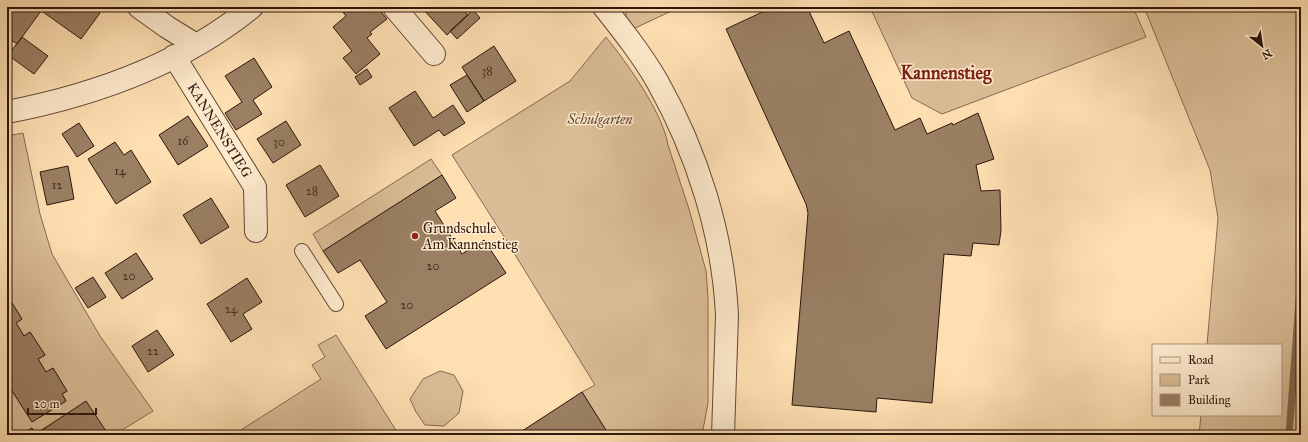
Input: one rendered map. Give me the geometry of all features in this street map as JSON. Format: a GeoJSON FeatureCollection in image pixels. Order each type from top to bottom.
{"type":"FeatureCollection","features":[{"type":"Feature","properties":{"kind":"street"},"geometry":{"type":"LineString","coordinates":[[139,7],[196,45]]}},
{"type":"Feature","properties":{"kind":"street"},"geometry":{"type":"LineString","coordinates":[[7,112],[60,100],[104,87],[134,76],[196,45],[225,27],[252,7]]}},
{"type":"Feature","properties":{"kind":"street"},"geometry":{"type":"LineString","coordinates":[[394,7],[434,54]]}},
{"type":"Feature","properties":{"kind":"street"},"geometry":{"type":"LineString","coordinates":[[604,7],[647,66],[668,103],[688,146],[712,221],[724,276],[727,315],[723,435]]}},
{"type":"Feature","properties":{"kind":"street","name":"KANNENSTIEG"},"geometry":{"type":"LineString","coordinates":[[174,56],[255,186],[256,231]]}},
{"type":"Feature","properties":{"kind":"lane"},"geometry":{"type":"LineString","coordinates":[[302,251],[336,304]]}},
{"type":"Feature","properties":{"kind":"green space"},"geometry":{"type":"Polygon","coordinates":[[[626,7],[680,7],[633,29],[626,17],[626,7]]]}},
{"type":"Feature","properties":{"kind":"green space"},"geometry":{"type":"Polygon","coordinates":[[[870,7],[1133,7],[1146,37],[942,114],[912,98],[870,7]]]}},
{"type":"Feature","properties":{"kind":"green space"},"geometry":{"type":"Polygon","coordinates":[[[1144,7],[1301,7],[1301,435],[1199,435],[1201,416],[1282,416],[1282,344],[1207,344],[1218,218],[1210,170],[1144,7]]]}},
{"type":"Feature","properties":{"kind":"green space","name":"Schulgarten"},"geometry":{"type":"Polygon","coordinates":[[[606,37],[634,74],[652,104],[665,132],[689,209],[706,271],[708,297],[708,403],[702,435],[609,435],[582,392],[595,385],[452,155],[570,81],[606,37]]]}},
{"type":"Feature","properties":{"kind":"green space"},"geometry":{"type":"Polygon","coordinates":[[[23,133],[40,214],[52,254],[100,336],[153,411],[114,435],[106,435],[107,434],[86,402],[35,434],[32,428],[21,435],[7,435],[7,383],[32,422],[66,401],[62,394],[67,391],[53,368],[46,372],[38,359],[45,355],[30,332],[24,336],[16,323],[22,319],[9,298],[7,299],[7,136],[23,133]]]}},
{"type":"Feature","properties":{"kind":"green space"},"geometry":{"type":"Polygon","coordinates":[[[431,159],[442,175],[323,251],[313,234],[431,159]]]}},
{"type":"Feature","properties":{"kind":"green space"},"geometry":{"type":"Polygon","coordinates":[[[336,335],[399,435],[233,435],[321,379],[312,365],[325,357],[318,345],[336,335]]]}},
{"type":"Feature","properties":{"kind":"green space"},"geometry":{"type":"Polygon","coordinates":[[[440,371],[454,375],[463,391],[459,413],[444,426],[425,425],[416,412],[410,399],[423,379],[440,371]]]}},
{"type":"Feature","properties":{"kind":"green space"},"geometry":{"type":"Polygon","coordinates":[[[760,430],[791,435],[759,435],[760,430]]]}},
{"type":"Feature","properties":{"kind":"building"},"geometry":{"type":"Polygon","coordinates":[[[9,7],[36,7],[41,11],[17,44],[7,37],[7,10],[9,7]]]}},
{"type":"Feature","properties":{"kind":"building"},"geometry":{"type":"Polygon","coordinates":[[[36,7],[91,7],[100,13],[81,39],[36,7]]]}},
{"type":"Feature","properties":{"kind":"building"},"geometry":{"type":"Polygon","coordinates":[[[339,7],[377,7],[387,19],[370,32],[372,34],[367,38],[380,54],[356,74],[343,58],[352,51],[333,27],[346,16],[339,7]]]}},
{"type":"Feature","properties":{"kind":"building"},"geometry":{"type":"Polygon","coordinates":[[[421,7],[461,7],[468,15],[447,35],[421,7]]]}},
{"type":"Feature","properties":{"kind":"building"},"geometry":{"type":"Polygon","coordinates":[[[773,7],[807,7],[824,43],[849,31],[895,130],[920,118],[927,134],[952,123],[953,125],[978,113],[994,159],[976,165],[981,191],[1000,190],[1001,230],[999,245],[973,243],[971,256],[944,254],[932,403],[877,398],[876,412],[792,405],[808,213],[806,204],[726,29],[773,7]]]}},
{"type":"Feature","properties":{"kind":"building"},"geometry":{"type":"Polygon","coordinates":[[[473,10],[480,18],[457,39],[450,31],[473,10]]]}},
{"type":"Feature","properties":{"kind":"building"},"geometry":{"type":"Polygon","coordinates":[[[22,37],[48,56],[34,74],[8,55],[22,37]]]}},
{"type":"Feature","properties":{"kind":"building"},"geometry":{"type":"Polygon","coordinates":[[[494,46],[516,81],[484,101],[462,67],[494,46]]]}},
{"type":"Feature","properties":{"kind":"building"},"geometry":{"type":"Polygon","coordinates":[[[254,58],[272,87],[253,100],[262,114],[236,130],[225,113],[242,102],[225,76],[254,58]]]}},
{"type":"Feature","properties":{"kind":"building"},"geometry":{"type":"Polygon","coordinates":[[[367,69],[372,77],[360,85],[355,77],[367,69]]]}},
{"type":"Feature","properties":{"kind":"building"},"geometry":{"type":"Polygon","coordinates":[[[467,75],[484,101],[467,112],[450,85],[467,75]]]}},
{"type":"Feature","properties":{"kind":"building"},"geometry":{"type":"Polygon","coordinates":[[[415,91],[433,118],[453,105],[465,123],[444,136],[439,130],[414,146],[389,108],[415,91]]]}},
{"type":"Feature","properties":{"kind":"building"},"geometry":{"type":"Polygon","coordinates":[[[188,116],[208,146],[178,165],[159,135],[188,116]]]}},
{"type":"Feature","properties":{"kind":"building"},"geometry":{"type":"Polygon","coordinates":[[[286,121],[301,145],[273,163],[257,139],[286,121]]]}},
{"type":"Feature","properties":{"kind":"building"},"geometry":{"type":"Polygon","coordinates":[[[79,123],[94,146],[77,157],[62,134],[79,123]]]}},
{"type":"Feature","properties":{"kind":"building"},"geometry":{"type":"Polygon","coordinates":[[[115,142],[124,155],[131,150],[151,182],[116,204],[88,159],[115,142]]]}},
{"type":"Feature","properties":{"kind":"building"},"geometry":{"type":"Polygon","coordinates":[[[320,165],[339,196],[305,217],[286,185],[320,165]]]}},
{"type":"Feature","properties":{"kind":"building"},"geometry":{"type":"Polygon","coordinates":[[[68,166],[74,199],[47,205],[40,172],[68,166]]]}},
{"type":"Feature","properties":{"kind":"building"},"geometry":{"type":"Polygon","coordinates":[[[442,175],[456,198],[435,211],[462,254],[484,240],[506,273],[386,349],[365,316],[387,302],[360,260],[338,273],[323,251],[442,175]]]}},
{"type":"Feature","properties":{"kind":"building"},"geometry":{"type":"Polygon","coordinates":[[[211,198],[229,227],[201,244],[183,215],[211,198]]]}},
{"type":"Feature","properties":{"kind":"building"},"geometry":{"type":"Polygon","coordinates":[[[136,253],[153,279],[122,299],[105,273],[136,253]]]}},
{"type":"Feature","properties":{"kind":"building"},"geometry":{"type":"Polygon","coordinates":[[[93,277],[106,297],[88,308],[75,288],[93,277]]]}},
{"type":"Feature","properties":{"kind":"building"},"geometry":{"type":"Polygon","coordinates":[[[247,278],[262,302],[243,314],[252,329],[231,342],[207,304],[247,278]]]}},
{"type":"Feature","properties":{"kind":"building"},"geometry":{"type":"Polygon","coordinates":[[[9,298],[22,319],[16,323],[24,336],[30,332],[45,355],[38,359],[46,372],[53,368],[67,391],[62,394],[66,401],[32,422],[7,383],[7,299],[9,298]]]}},
{"type":"Feature","properties":{"kind":"building"},"geometry":{"type":"Polygon","coordinates":[[[157,330],[174,355],[148,372],[132,346],[157,330]]]}},
{"type":"Feature","properties":{"kind":"building"},"geometry":{"type":"Polygon","coordinates":[[[582,392],[609,435],[516,435],[582,392]]]}},
{"type":"Feature","properties":{"kind":"building"},"geometry":{"type":"Polygon","coordinates":[[[86,401],[108,434],[45,435],[42,430],[86,401]]]}},
{"type":"Feature","properties":{"kind":"building"},"geometry":{"type":"Polygon","coordinates":[[[32,428],[35,434],[42,430],[45,435],[21,435],[32,428]]]}},
{"type":"Feature","properties":{"kind":"building"},"geometry":{"type":"Polygon","coordinates":[[[1006,432],[1050,435],[1006,435],[1006,432]]]}},
{"type":"Feature","properties":{"kind":"waterway"},"geometry":{"type":"LineString","coordinates":[[1289,435],[1301,274]]}},
{"type":"Feature","properties":{"kind":"place","name":"Grundschule Am Kannenstieg"},"geometry":{"type":"Point","coordinates":[415,236]}},
{"type":"Feature","properties":{"kind":"district","name":"Kannenstieg"},"geometry":{"type":"Point","coordinates":[946,73]}}]}
